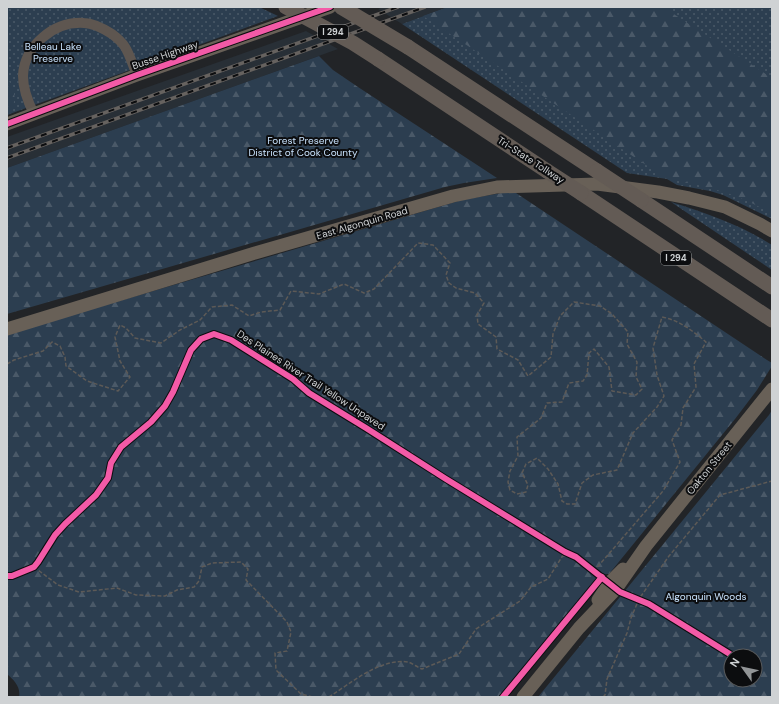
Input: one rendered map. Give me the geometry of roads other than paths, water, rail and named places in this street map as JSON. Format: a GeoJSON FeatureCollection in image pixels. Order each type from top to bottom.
{"type":"FeatureCollection","features":[{"type":"Feature","properties":{"kind":"highway","name":"Tri-State Tollway"},"geometry":{"type":"LineString","coordinates":[[286,7],[353,43],[378,59],[772,320]]}},
{"type":"Feature","properties":{"kind":"highway","name":"I 294"},"geometry":{"type":"LineString","coordinates":[[340,7],[408,47],[772,287]]}},
{"type":"Feature","properties":{"kind":"main road","name":"Busse Highway"},"geometry":{"type":"LineString","coordinates":[[7,124],[137,75],[330,7]]}},
{"type":"Feature","properties":{"kind":"main road","name":"East Algonquin Road"},"geometry":{"type":"LineString","coordinates":[[7,329],[255,253],[452,196],[497,187],[597,184],[658,192],[725,207],[772,231]]}},
{"type":"Feature","properties":{"kind":"main road","name":"Oakton Street"},"geometry":{"type":"LineString","coordinates":[[523,697],[579,628],[616,590],[646,546],[772,390]]}},
{"type":"Feature","properties":{"kind":"main road","name":"Oakton Street"},"geometry":{"type":"LineString","coordinates":[[579,628],[609,583],[646,546]]}},
{"type":"Feature","properties":{"kind":"lane"},"geometry":{"type":"LineString","coordinates":[[34,114],[23,86],[26,60],[29,53],[40,40],[50,32],[66,25],[84,23],[103,28],[115,36],[125,46],[137,75]]}},
{"type":"Feature","properties":{"kind":"railway"},"geometry":{"type":"LineString","coordinates":[[7,148],[398,7]]}},
{"type":"Feature","properties":{"kind":"railway"},"geometry":{"type":"LineString","coordinates":[[7,158],[425,7]]}},
{"type":"Feature","properties":{"kind":"park label","name":"Belleau Lake Preserve"},"geometry":{"type":"Point","coordinates":[53,52]}},
{"type":"Feature","properties":{"kind":"park label","name":"Forest Preserve District of Cook County"},"geometry":{"type":"Point","coordinates":[303,146]}},
{"type":"Feature","properties":{"kind":"park label","name":"Algonquin Woods"},"geometry":{"type":"Point","coordinates":[706,596]}}]}
